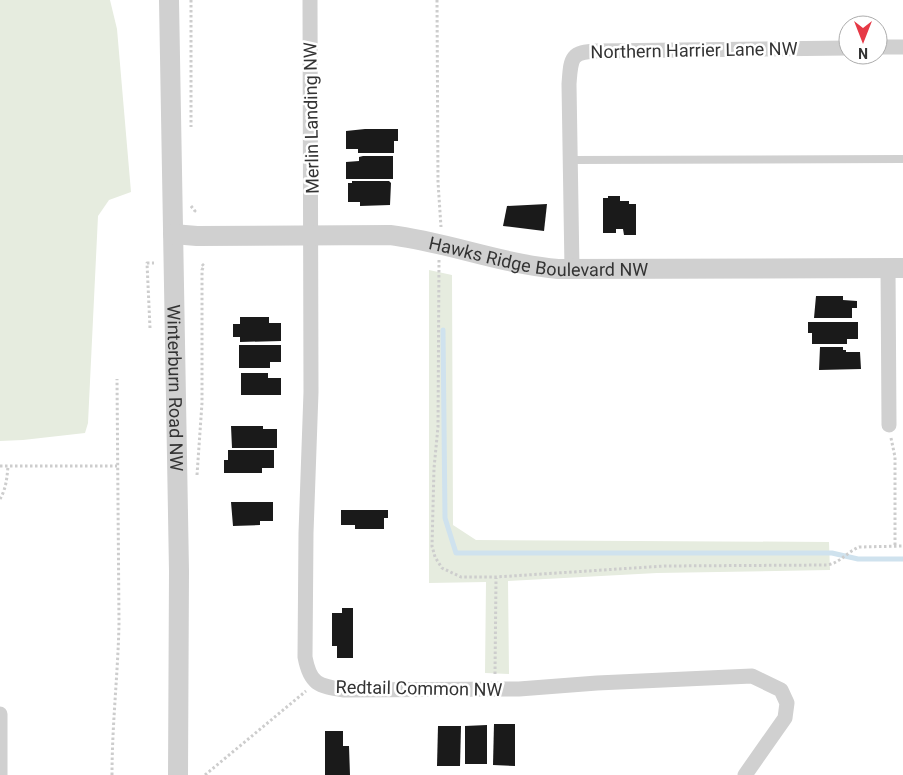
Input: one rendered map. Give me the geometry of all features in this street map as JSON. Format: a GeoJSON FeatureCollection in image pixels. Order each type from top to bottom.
{"type":"FeatureCollection","features":[{"type":"Feature","properties":{"kind":"street","name":"Winterburn Road NW"},"geometry":{"type":"LineString","coordinates":[[169,0],[179,571],[178,775]]}},
{"type":"Feature","properties":{"kind":"street","name":"Merlin Landing NW"},"geometry":{"type":"LineString","coordinates":[[310,0],[312,235]]}},
{"type":"Feature","properties":{"kind":"street"},"geometry":{"type":"LineString","coordinates":[[888,47],[903,47]]}},
{"type":"Feature","properties":{"kind":"street","name":"Northern Harrier Lane NW"},"geometry":{"type":"LineString","coordinates":[[572,269],[572,160],[569,84],[570,65],[575,56],[582,51],[838,48]]}},
{"type":"Feature","properties":{"kind":"street","name":"Hawks Ridge Boulevard NW"},"geometry":{"type":"LineString","coordinates":[[173,234],[197,236],[390,235],[413,238],[535,267],[572,269],[896,268]]}},
{"type":"Feature","properties":{"kind":"street","name":"Redtail Common NW"},"geometry":{"type":"LineString","coordinates":[[312,235],[311,392],[306,533],[306,657],[308,671],[316,683],[344,690],[495,690],[597,682],[752,676],[781,690],[787,702],[785,718],[745,775]]}},
{"type":"Feature","properties":{"kind":"street"},"geometry":{"type":"LineString","coordinates":[[889,425],[896,268]]}},
{"type":"Feature","properties":{"kind":"street"},"geometry":{"type":"LineString","coordinates":[[0,714],[0,775]]}},
{"type":"Feature","properties":{"kind":"lane"},"geometry":{"type":"LineString","coordinates":[[572,160],[903,159]]}},
{"type":"Feature","properties":{"kind":"path"},"geometry":{"type":"LineString","coordinates":[[191,0],[191,127]]}},
{"type":"Feature","properties":{"kind":"path"},"geometry":{"type":"LineString","coordinates":[[437,0],[438,182],[442,221],[440,230]]}},
{"type":"Feature","properties":{"kind":"path"},"geometry":{"type":"LineString","coordinates":[[191,206],[195,211],[192,213]]}},
{"type":"Feature","properties":{"kind":"path"},"geometry":{"type":"LineString","coordinates":[[440,260],[438,427],[434,468],[432,546],[435,557],[442,568],[450,573],[461,577],[496,577],[664,566],[827,565],[834,564],[853,549],[859,547],[903,546]]}},
{"type":"Feature","properties":{"kind":"path"},"geometry":{"type":"LineString","coordinates":[[150,328],[147,263],[154,263]]}},
{"type":"Feature","properties":{"kind":"path"},"geometry":{"type":"LineString","coordinates":[[196,480],[202,403],[202,270],[204,266],[201,263]]}},
{"type":"Feature","properties":{"kind":"path"},"geometry":{"type":"LineString","coordinates":[[112,775],[113,712],[119,649],[117,379]]}},
{"type":"Feature","properties":{"kind":"path"},"geometry":{"type":"LineString","coordinates":[[889,425],[895,457],[895,546]]}},
{"type":"Feature","properties":{"kind":"path"},"geometry":{"type":"LineString","coordinates":[[0,466],[117,466]]}},
{"type":"Feature","properties":{"kind":"path"},"geometry":{"type":"LineString","coordinates":[[0,499],[4,493],[7,481],[8,466]]}},
{"type":"Feature","properties":{"kind":"path"},"geometry":{"type":"LineString","coordinates":[[495,690],[496,577]]}},
{"type":"Feature","properties":{"kind":"path"},"geometry":{"type":"LineString","coordinates":[[205,775],[316,683]]}},
{"type":"Feature","properties":{"kind":"shaded area"},"geometry":{"type":"Polygon","coordinates":[[[0,0],[110,0],[117,29],[131,192],[109,200],[98,216],[88,423],[85,433],[0,441],[0,0]]]}},
{"type":"Feature","properties":{"kind":"shaded area"},"geometry":{"type":"Polygon","coordinates":[[[429,270],[452,275],[453,525],[476,540],[829,542],[830,570],[657,573],[508,581],[509,674],[485,673],[486,582],[429,583],[429,270]]]}},
{"type":"Feature","properties":{"kind":"building"},"geometry":{"type":"Polygon","coordinates":[[[398,129],[398,141],[394,141],[394,153],[358,153],[358,149],[346,149],[346,131],[398,129]]]}},
{"type":"Feature","properties":{"kind":"building"},"geometry":{"type":"Polygon","coordinates":[[[393,156],[393,179],[346,179],[346,162],[359,161],[359,157],[393,156]]]}},
{"type":"Feature","properties":{"kind":"building"},"geometry":{"type":"Polygon","coordinates":[[[352,181],[389,181],[391,183],[390,205],[360,206],[360,202],[348,202],[348,183],[352,183],[352,181]]]}},
{"type":"Feature","properties":{"kind":"building"},"geometry":{"type":"Polygon","coordinates":[[[608,196],[620,196],[620,201],[629,201],[629,204],[636,204],[636,235],[624,235],[623,229],[616,229],[616,233],[603,233],[603,198],[608,198],[608,196]]]}},
{"type":"Feature","properties":{"kind":"building"},"geometry":{"type":"Polygon","coordinates":[[[547,204],[544,231],[503,226],[507,206],[547,204]]]}},
{"type":"Feature","properties":{"kind":"building"},"geometry":{"type":"Polygon","coordinates":[[[816,296],[843,296],[843,300],[857,301],[857,308],[852,308],[852,318],[814,318],[816,296]]]}},
{"type":"Feature","properties":{"kind":"building"},"geometry":{"type":"Polygon","coordinates":[[[240,317],[269,317],[269,323],[281,323],[281,341],[240,342],[240,337],[233,337],[233,324],[240,324],[240,317]]]}},
{"type":"Feature","properties":{"kind":"building"},"geometry":{"type":"Polygon","coordinates":[[[808,322],[858,322],[858,339],[847,339],[847,344],[812,344],[812,333],[808,333],[808,322]]]}},
{"type":"Feature","properties":{"kind":"building"},"geometry":{"type":"Polygon","coordinates":[[[239,345],[281,345],[281,362],[270,362],[270,368],[239,368],[239,345]]]}},
{"type":"Feature","properties":{"kind":"building"},"geometry":{"type":"Polygon","coordinates":[[[820,347],[843,347],[843,350],[846,350],[846,352],[860,352],[861,369],[819,370],[820,347]]]}},
{"type":"Feature","properties":{"kind":"building"},"geometry":{"type":"Polygon","coordinates":[[[241,373],[268,373],[268,378],[281,378],[281,395],[241,395],[241,373]]]}},
{"type":"Feature","properties":{"kind":"building"},"geometry":{"type":"Polygon","coordinates":[[[231,426],[263,426],[263,429],[277,429],[277,448],[232,448],[231,426]]]}},
{"type":"Feature","properties":{"kind":"building"},"geometry":{"type":"Polygon","coordinates":[[[228,450],[274,450],[274,468],[262,468],[262,473],[224,473],[224,460],[228,460],[228,450]]]}},
{"type":"Feature","properties":{"kind":"building"},"geometry":{"type":"Polygon","coordinates":[[[231,502],[273,502],[273,521],[260,521],[260,525],[233,526],[231,502]]]}},
{"type":"Feature","properties":{"kind":"building"},"geometry":{"type":"Polygon","coordinates":[[[341,510],[388,510],[388,518],[384,518],[384,529],[355,529],[355,525],[341,525],[341,510]]]}},
{"type":"Feature","properties":{"kind":"building"},"geometry":{"type":"Polygon","coordinates":[[[342,608],[353,608],[353,658],[337,658],[337,646],[332,646],[332,613],[342,613],[342,608]]]}},
{"type":"Feature","properties":{"kind":"building"},"geometry":{"type":"Polygon","coordinates":[[[494,724],[515,724],[515,766],[493,765],[494,724]]]}},
{"type":"Feature","properties":{"kind":"building"},"geometry":{"type":"Polygon","coordinates":[[[487,725],[487,764],[465,764],[465,726],[487,725]]]}},
{"type":"Feature","properties":{"kind":"building"},"geometry":{"type":"Polygon","coordinates":[[[438,726],[461,726],[460,766],[437,766],[438,726]]]}},
{"type":"Feature","properties":{"kind":"building"},"geometry":{"type":"Polygon","coordinates":[[[325,731],[343,731],[343,746],[349,746],[350,775],[325,775],[325,731]]]}},
{"type":"Feature","properties":{"kind":"waterway"},"geometry":{"type":"LineString","coordinates":[[443,330],[445,518],[456,553],[832,553],[858,559],[903,559]]}}]}
